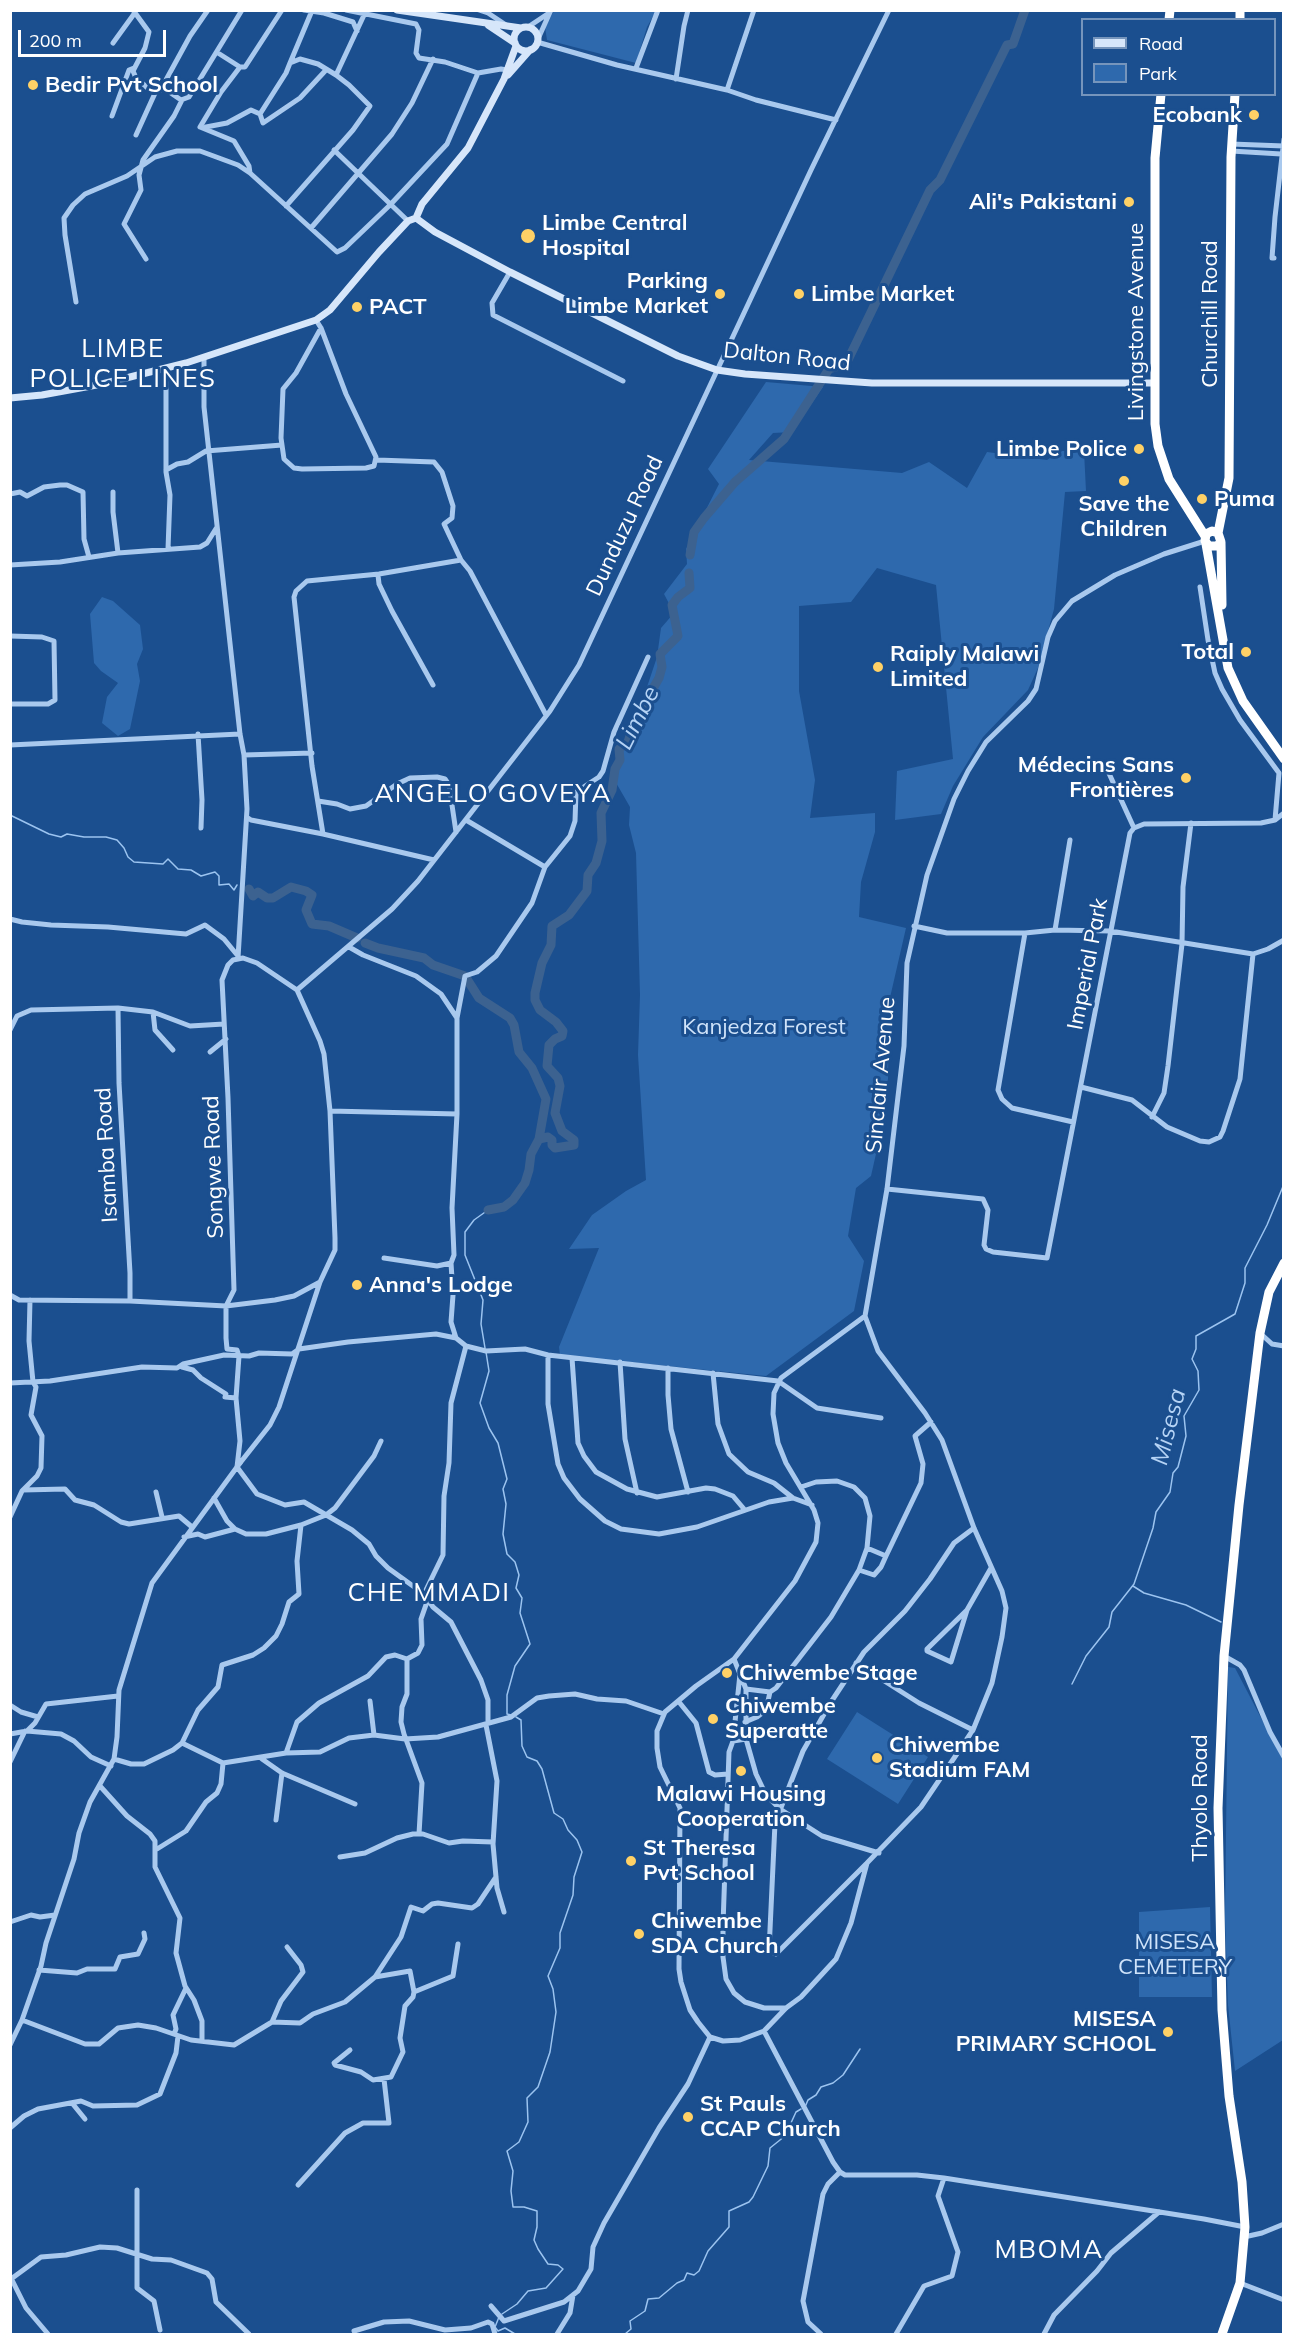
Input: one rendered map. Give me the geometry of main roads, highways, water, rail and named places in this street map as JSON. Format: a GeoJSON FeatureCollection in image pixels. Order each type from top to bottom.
{"type":"FeatureCollection","features":[{"type":"Feature","properties":{"kind":"highway","name":"Livingstone Avenue"},"geometry":{"type":"LineString","coordinates":[[1161,96],[1155,158],[1155,424],[1162,462],[1169,479],[1206,541]]}},
{"type":"Feature","properties":{"kind":"highway","name":"Churchill Road"},"geometry":{"type":"LineString","coordinates":[[1235,96],[1231,148],[1229,478],[1220,537],[1221,603],[1232,667],[1247,699],[1284,750]]}},
{"type":"Feature","properties":{"kind":"highway"},"geometry":{"type":"LineString","coordinates":[[1206,541],[1214,547],[1220,537],[1212,531],[1206,541],[1228,668],[1243,701],[1284,759]]}},
{"type":"Feature","properties":{"kind":"highway","name":"Thyolo Road"},"geometry":{"type":"LineString","coordinates":[[1222,2334],[1240,2283],[1244,2232],[1242,2182],[1229,2096],[1222,2010],[1218,1808],[1224,1656],[1239,1505],[1260,1333],[1269,1292],[1284,1263]]}},
{"type":"Feature","properties":{"kind":"main road"},"geometry":{"type":"LineString","coordinates":[[397,10],[534,30],[537,41],[504,79]]}},
{"type":"Feature","properties":{"kind":"main road"},"geometry":{"type":"LineString","coordinates":[[486,24],[522,50],[530,50]]}},
{"type":"Feature","properties":{"kind":"main road"},"geometry":{"type":"LineString","coordinates":[[10,398],[92,386],[166,368],[316,320],[330,310],[379,252],[408,222],[416,218],[422,204],[468,148],[504,79],[515,44],[514,35],[524,27]]}},
{"type":"Feature","properties":{"kind":"main road","name":"Dalton Road"},"geometry":{"type":"LineString","coordinates":[[416,218],[435,232],[510,272],[678,356],[717,370],[840,382],[1155,384]]}},
{"type":"Feature","properties":{"kind":"waterway"},"geometry":{"type":"LineString","coordinates":[[690,555],[694,532],[704,518],[735,482],[784,439],[829,369],[846,364],[930,190],[940,180],[1007,45],[1013,44],[1025,10]]}},
{"type":"Feature","properties":{"kind":"waterway","name":"Limbe"},"geometry":{"type":"LineString","coordinates":[[488,1210],[504,1207],[513,1200],[525,1183],[531,1154],[539,1139],[548,1137],[555,1148],[574,1145],[574,1140],[562,1131],[555,1113],[560,1086],[558,1078],[547,1066],[549,1045],[562,1036],[563,1031],[556,1022],[540,1010],[535,1000],[535,993],[542,963],[551,945],[552,926],[569,915],[587,891],[588,875],[596,863],[602,841],[601,813],[612,790],[615,769],[620,760],[619,749],[628,742],[636,718],[659,678],[662,667],[660,654],[678,636],[672,605],[690,588],[689,573]]}},
{"type":"Feature","properties":{"kind":"waterway"},"geometry":{"type":"LineString","coordinates":[[10,815],[49,834],[61,837],[67,834],[117,840],[134,862],[163,864],[168,859],[178,869],[191,870],[201,876],[215,872],[219,876],[219,885],[229,884],[234,890],[237,885]]}},
{"type":"Feature","properties":{"kind":"waterway"},"geometry":{"type":"LineString","coordinates":[[249,889],[253,896],[258,892],[267,898],[273,898],[291,887],[306,891],[312,895],[306,910],[312,924],[329,926],[357,938]]}},
{"type":"Feature","properties":{"kind":"waterway"},"geometry":{"type":"LineString","coordinates":[[365,943],[424,958],[433,965],[465,976],[479,998],[510,1018],[514,1025],[519,1052],[532,1068],[546,1099],[539,1139]]}},
{"type":"Feature","properties":{"kind":"waterway","name":"Misesa"},"geometry":{"type":"LineString","coordinates":[[1072,1684],[1086,1656],[1109,1627],[1112,1612],[1134,1584],[1153,1528],[1156,1512],[1170,1492],[1173,1473],[1178,1467],[1186,1436],[1184,1416],[1199,1390],[1198,1371],[1192,1359],[1196,1349],[1196,1336],[1235,1314],[1245,1283],[1245,1268],[1267,1225],[1284,1184]]}},
{"type":"Feature","properties":{"kind":"waterway"},"geometry":{"type":"LineString","coordinates":[[485,1348],[481,1324],[483,1300],[465,1255],[465,1232],[474,1220],[488,1210]]}},
{"type":"Feature","properties":{"kind":"waterway"},"geometry":{"type":"LineString","coordinates":[[486,1352],[489,1371],[480,1403],[489,1428],[498,1443],[507,1479],[503,1489],[506,1504],[503,1534],[507,1554],[515,1562],[519,1575],[516,1588],[522,1598],[520,1613],[530,1644],[515,1666],[507,1695],[507,1714],[511,1715]]}},
{"type":"Feature","properties":{"kind":"waterway"},"geometry":{"type":"LineString","coordinates":[[1133,1586],[1144,1593],[1186,1605],[1221,1622]]}},
{"type":"Feature","properties":{"kind":"waterway"},"geometry":{"type":"LineString","coordinates":[[502,2314],[517,2304],[528,2291],[546,2288],[563,2269],[558,2265],[548,2264],[538,2249],[534,2240],[537,2211],[524,2207],[513,2207],[511,2191],[513,2171],[507,2151],[519,2142],[528,2122],[527,2098],[538,2087],[550,2052],[556,2012],[553,1989],[548,1976],[560,1948],[560,1933],[573,1895],[574,1877],[582,1852],[563,1819],[554,1813],[542,1769],[537,1761],[527,1757],[522,1746],[521,1720],[516,1717]]}},
{"type":"Feature","properties":{"kind":"waterway"},"geometry":{"type":"LineString","coordinates":[[805,2107],[808,2100],[816,2095],[821,2087],[833,2083],[843,2075],[860,2049]]}},
{"type":"Feature","properties":{"kind":"waterway"},"geometry":{"type":"LineString","coordinates":[[625,2334],[631,2329],[630,2321],[645,2311],[648,2299],[659,2298],[684,2280],[687,2273],[694,2275],[699,2271],[708,2251],[729,2227],[729,2211],[749,2202],[753,2197],[768,2166],[770,2148],[785,2136],[796,2112],[801,2109]]}},
{"type":"Feature","properties":{"kind":"waterway"},"geometry":{"type":"LineString","coordinates":[[499,2317],[495,2327],[498,2331],[505,2328],[515,2334]]}},
{"type":"Feature","properties":{"kind":"place","name":"Bedir Pvt School"},"geometry":{"type":"Point","coordinates":[33,85]}},
{"type":"Feature","properties":{"kind":"place","name":"Ecobank"},"geometry":{"type":"Point","coordinates":[1254,115]}},
{"type":"Feature","properties":{"kind":"place","name":"Ali's Pakistani"},"geometry":{"type":"Point","coordinates":[1129,202]}},
{"type":"Feature","properties":{"kind":"place","name":"Limbe Central Hospital"},"geometry":{"type":"Point","coordinates":[528,236]}},
{"type":"Feature","properties":{"kind":"place","name":"Parking Limbe Market"},"geometry":{"type":"Point","coordinates":[720,294]}},
{"type":"Feature","properties":{"kind":"place","name":"Limbe Market"},"geometry":{"type":"Point","coordinates":[799,294]}},
{"type":"Feature","properties":{"kind":"place","name":"PACT"},"geometry":{"type":"Point","coordinates":[357,307]}},
{"type":"Feature","properties":{"kind":"place","name":"Limbe Police"},"geometry":{"type":"Point","coordinates":[1139,449]}},
{"type":"Feature","properties":{"kind":"place","name":"Save the Children"},"geometry":{"type":"Point","coordinates":[1124,481]}},
{"type":"Feature","properties":{"kind":"place","name":"Puma"},"geometry":{"type":"Point","coordinates":[1202,499]}},
{"type":"Feature","properties":{"kind":"place","name":"Total"},"geometry":{"type":"Point","coordinates":[1246,652]}},
{"type":"Feature","properties":{"kind":"place","name":"Raiply Malawi Limited"},"geometry":{"type":"Point","coordinates":[878,667]}},
{"type":"Feature","properties":{"kind":"place","name":"Médecins Sans Frontières"},"geometry":{"type":"Point","coordinates":[1186,778]}},
{"type":"Feature","properties":{"kind":"place","name":"Anna's Lodge"},"geometry":{"type":"Point","coordinates":[357,1285]}},
{"type":"Feature","properties":{"kind":"place","name":"Chiwembe Stage"},"geometry":{"type":"Point","coordinates":[727,1673]}},
{"type":"Feature","properties":{"kind":"place","name":"Chiwembe Superatte"},"geometry":{"type":"Point","coordinates":[713,1719]}},
{"type":"Feature","properties":{"kind":"place","name":"Chiwembe Stadium FAM"},"geometry":{"type":"Point","coordinates":[877,1758]}},
{"type":"Feature","properties":{"kind":"place","name":"Malawi Housing Cooperation"},"geometry":{"type":"Point","coordinates":[741,1771]}},
{"type":"Feature","properties":{"kind":"place","name":"St Theresa Pvt School"},"geometry":{"type":"Point","coordinates":[631,1861]}},
{"type":"Feature","properties":{"kind":"place","name":"Chiwembe SDA Church"},"geometry":{"type":"Point","coordinates":[639,1934]}},
{"type":"Feature","properties":{"kind":"place","name":"MISESA PRIMARY SCHOOL"},"geometry":{"type":"Point","coordinates":[1168,2032]}},
{"type":"Feature","properties":{"kind":"place","name":"St Pauls CCAP Church"},"geometry":{"type":"Point","coordinates":[688,2117]}},
{"type":"Feature","properties":{"kind":"district","name":"LIMBE POLICE LINES"},"geometry":{"type":"Point","coordinates":[123,364]}},
{"type":"Feature","properties":{"kind":"district","name":"ANGELO GOVEYA"},"geometry":{"type":"Point","coordinates":[493,794]}},
{"type":"Feature","properties":{"kind":"district","name":"CHE MMADI"},"geometry":{"type":"Point","coordinates":[429,1593]}},
{"type":"Feature","properties":{"kind":"district","name":"MBOMA"},"geometry":{"type":"Point","coordinates":[1049,2250]}},
{"type":"Feature","properties":{"kind":"park label","name":"Kanjedza Forest"},"geometry":{"type":"Point","coordinates":[764,1027]}},
{"type":"Feature","properties":{"kind":"park label","name":"MISESA CEMETERY"},"geometry":{"type":"Point","coordinates":[1175,1955]}}]}
